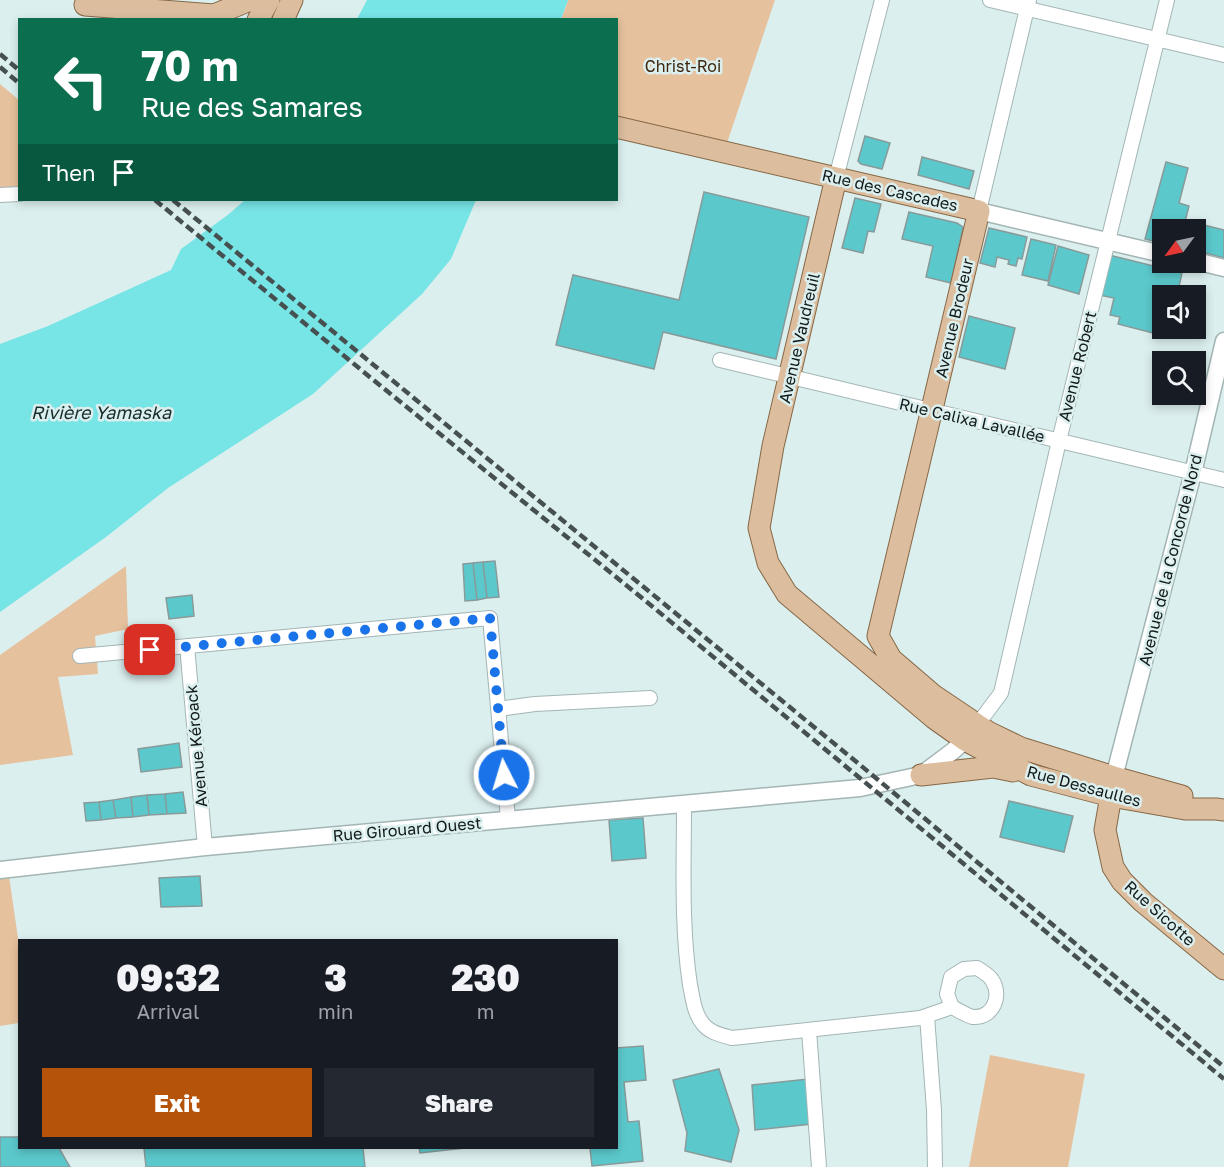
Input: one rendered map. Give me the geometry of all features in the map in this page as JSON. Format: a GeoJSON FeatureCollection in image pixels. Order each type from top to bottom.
{"type":"FeatureCollection","features":[{"type":"Feature","properties":{"kind":"main road"},"geometry":{"type":"LineString","coordinates":[[76,2],[214,15],[250,0]]}},
{"type":"Feature","properties":{"kind":"main road"},"geometry":{"type":"LineString","coordinates":[[259,18],[269,0]]}},
{"type":"Feature","properties":{"kind":"main road"},"geometry":{"type":"LineString","coordinates":[[284,18],[292,0]]}},
{"type":"Feature","properties":{"kind":"main road"},"geometry":{"type":"LineString","coordinates":[[76,2],[150,18]]}},
{"type":"Feature","properties":{"kind":"main road","name":"Rue des Cascades"},"geometry":{"type":"LineString","coordinates":[[618,127],[979,211]]}},
{"type":"Feature","properties":{"kind":"main road","name":"Avenue Vaudreuil"},"geometry":{"type":"LineString","coordinates":[[836,177],[773,446],[759,528],[768,564],[787,594],[849,646]]}},
{"type":"Feature","properties":{"kind":"main road","name":"Avenue Brodeur"},"geometry":{"type":"LineString","coordinates":[[878,636],[979,211]]}},
{"type":"Feature","properties":{"kind":"main road"},"geometry":{"type":"LineString","coordinates":[[849,646],[865,644],[878,636]]}},
{"type":"Feature","properties":{"kind":"main road","name":"Rue Dessaulles"},"geometry":{"type":"LineString","coordinates":[[878,636],[891,660],[933,695],[971,732],[1031,775],[1112,787]]}},
{"type":"Feature","properties":{"kind":"main road","name":"Rue Dessaulles"},"geometry":{"type":"LineString","coordinates":[[849,646],[934,718],[1021,748],[1112,787],[1185,809],[1220,810]]}},
{"type":"Feature","properties":{"kind":"main road"},"geometry":{"type":"LineString","coordinates":[[921,775],[993,767],[1031,775]]}},
{"type":"Feature","properties":{"kind":"main road","name":"Rue Sicotte"},"geometry":{"type":"LineString","coordinates":[[1112,787],[1105,830],[1113,867],[1122,882],[1224,969]]}},
{"type":"Feature","properties":{"kind":"street","name":"Avenue Vaudreuil"},"geometry":{"type":"LineString","coordinates":[[836,177],[882,0]]}},
{"type":"Feature","properties":{"kind":"street"},"geometry":{"type":"LineString","coordinates":[[990,0],[1028,4],[1224,55]]}},
{"type":"Feature","properties":{"kind":"street","name":"Avenue Robert"},"geometry":{"type":"LineString","coordinates":[[971,732],[1001,693],[1059,441],[1167,0]]}},
{"type":"Feature","properties":{"kind":"street","name":"Avenue Brodeur"},"geometry":{"type":"LineString","coordinates":[[979,211],[1028,4]]}},
{"type":"Feature","properties":{"kind":"street"},"geometry":{"type":"LineString","coordinates":[[0,195],[18,194]]}},
{"type":"Feature","properties":{"kind":"street","name":"Rue des Cascades"},"geometry":{"type":"LineString","coordinates":[[979,211],[1152,252]]}},
{"type":"Feature","properties":{"kind":"street"},"geometry":{"type":"LineString","coordinates":[[1206,264],[1224,268]]}},
{"type":"Feature","properties":{"kind":"street","name":"Avenue de la Concorde Nord"},"geometry":{"type":"LineString","coordinates":[[1112,787],[1193,473],[1224,341]]}},
{"type":"Feature","properties":{"kind":"street","name":"Rue Calixa Lavallée"},"geometry":{"type":"LineString","coordinates":[[720,360],[1224,480]]}},
{"type":"Feature","properties":{"kind":"street"},"geometry":{"type":"LineString","coordinates":[[80,656],[490,618],[508,819]]}},
{"type":"Feature","properties":{"kind":"street","name":"Avenue Kéroack"},"geometry":{"type":"LineString","coordinates":[[187,646],[205,847]]}},
{"type":"Feature","properties":{"kind":"street"},"geometry":{"type":"LineString","coordinates":[[498,709],[650,698]]}},
{"type":"Feature","properties":{"kind":"street"},"geometry":{"type":"LineString","coordinates":[[921,775],[971,732]]}},
{"type":"Feature","properties":{"kind":"street","name":"Rue Girouard Ouest"},"geometry":{"type":"LineString","coordinates":[[0,870],[205,847],[860,788],[921,775]]}},
{"type":"Feature","properties":{"kind":"street"},"geometry":{"type":"LineString","coordinates":[[684,804],[683,917],[694,1009],[703,1025],[716,1034],[732,1038],[920,1018],[952,1007]]}},
{"type":"Feature","properties":{"kind":"street"},"geometry":{"type":"LineString","coordinates":[[927,1016],[934,1110],[935,1167]]}},
{"type":"Feature","properties":{"kind":"street"},"geometry":{"type":"LineString","coordinates":[[809,1030],[819,1167]]}},
{"type":"Feature","properties":{"kind":"green space","name":"Christ-Roi"},"geometry":{"type":"Polygon","coordinates":[[[568,0],[775,0],[723,155],[618,132],[618,18],[562,18],[568,0]]]}},
{"type":"Feature","properties":{"kind":"green space"},"geometry":{"type":"Polygon","coordinates":[[[0,84],[18,99],[18,186],[0,188],[0,84]]]}},
{"type":"Feature","properties":{"kind":"green space"},"geometry":{"type":"Polygon","coordinates":[[[126,566],[128,629],[95,636],[98,674],[58,677],[73,755],[0,765],[0,655],[126,566]]]}},
{"type":"Feature","properties":{"kind":"green space"},"geometry":{"type":"Polygon","coordinates":[[[9,876],[18,939],[18,1023],[0,1026],[0,878],[9,876]]]}},
{"type":"Feature","properties":{"kind":"green space"},"geometry":{"type":"Polygon","coordinates":[[[990,1055],[1085,1074],[1068,1167],[969,1167],[990,1055]]]}},
{"type":"Feature","properties":{"kind":"water"},"geometry":{"type":"Polygon","coordinates":[[[367,0],[568,0],[561,18],[358,18],[367,0]]]}},
{"type":"Feature","properties":{"kind":"water","name":"Rivière Yamaska"},"geometry":{"type":"Polygon","coordinates":[[[244,201],[476,201],[451,259],[422,294],[313,394],[168,488],[106,537],[0,612],[0,344],[48,326],[171,270],[181,249],[244,201]]]}},
{"type":"Feature","properties":{"kind":"building"},"geometry":{"type":"Polygon","coordinates":[[[865,136],[890,143],[882,169],[861,164],[858,161],[865,136]]]}},
{"type":"Feature","properties":{"kind":"building"},"geometry":{"type":"Polygon","coordinates":[[[922,157],[974,171],[969,189],[918,175],[922,157]]]}},
{"type":"Feature","properties":{"kind":"building"},"geometry":{"type":"Polygon","coordinates":[[[1166,162],[1188,168],[1179,203],[1189,206],[1186,219],[1152,219],[1152,241],[1145,239],[1166,162]]]}},
{"type":"Feature","properties":{"kind":"building"},"geometry":{"type":"Polygon","coordinates":[[[704,192],[809,217],[776,359],[663,332],[654,369],[556,345],[573,275],[679,300],[704,192]]]}},
{"type":"Feature","properties":{"kind":"building"},"geometry":{"type":"Polygon","coordinates":[[[855,198],[881,204],[874,232],[868,231],[863,253],[842,248],[855,198]]]}},
{"type":"Feature","properties":{"kind":"building"},"geometry":{"type":"Polygon","coordinates":[[[909,212],[957,223],[963,227],[951,283],[926,277],[933,246],[902,239],[909,212]]]}},
{"type":"Feature","properties":{"kind":"building"},"geometry":{"type":"Polygon","coordinates":[[[1206,226],[1224,230],[1224,258],[1206,253],[1206,226]]]}},
{"type":"Feature","properties":{"kind":"building"},"geometry":{"type":"Polygon","coordinates":[[[989,228],[1027,237],[1022,259],[1018,258],[1016,266],[1008,264],[1009,260],[997,257],[995,267],[980,263],[989,228]]]}},
{"type":"Feature","properties":{"kind":"building"},"geometry":{"type":"Polygon","coordinates":[[[1031,239],[1056,245],[1048,281],[1022,275],[1031,239]]]}},
{"type":"Feature","properties":{"kind":"building"},"geometry":{"type":"Polygon","coordinates":[[[1058,246],[1089,255],[1079,294],[1048,285],[1058,246]]]}},
{"type":"Feature","properties":{"kind":"building"},"geometry":{"type":"Polygon","coordinates":[[[1109,255],[1152,266],[1152,273],[1182,273],[1179,285],[1152,285],[1152,333],[1118,324],[1120,317],[1110,315],[1114,298],[1099,295],[1109,255]]]}},
{"type":"Feature","properties":{"kind":"building"},"geometry":{"type":"Polygon","coordinates":[[[969,316],[1015,328],[1005,369],[959,357],[969,316]]]}},
{"type":"Feature","properties":{"kind":"building"},"geometry":{"type":"Polygon","coordinates":[[[495,561],[499,597],[487,598],[483,562],[495,561]]]}},
{"type":"Feature","properties":{"kind":"building"},"geometry":{"type":"Polygon","coordinates":[[[483,562],[487,598],[477,600],[473,563],[483,562]]]}},
{"type":"Feature","properties":{"kind":"building"},"geometry":{"type":"Polygon","coordinates":[[[473,563],[477,600],[465,601],[463,564],[473,563]]]}},
{"type":"Feature","properties":{"kind":"building"},"geometry":{"type":"Polygon","coordinates":[[[192,595],[194,616],[169,619],[166,598],[192,595]]]}},
{"type":"Feature","properties":{"kind":"building"},"geometry":{"type":"Polygon","coordinates":[[[179,743],[182,767],[141,772],[138,749],[179,743]]]}},
{"type":"Feature","properties":{"kind":"building"},"geometry":{"type":"Polygon","coordinates":[[[183,792],[186,813],[167,814],[165,794],[183,792]]]}},
{"type":"Feature","properties":{"kind":"building"},"geometry":{"type":"Polygon","coordinates":[[[165,794],[167,814],[149,815],[147,795],[165,794]]]}},
{"type":"Feature","properties":{"kind":"building"},"geometry":{"type":"Polygon","coordinates":[[[147,795],[149,815],[133,817],[131,797],[147,795]]]}},
{"type":"Feature","properties":{"kind":"building"},"geometry":{"type":"Polygon","coordinates":[[[131,797],[133,817],[116,818],[113,800],[131,797]]]}},
{"type":"Feature","properties":{"kind":"building"},"geometry":{"type":"Polygon","coordinates":[[[113,800],[116,818],[101,820],[99,802],[113,800]]]}},
{"type":"Feature","properties":{"kind":"building"},"geometry":{"type":"Polygon","coordinates":[[[1009,801],[1073,816],[1064,852],[1000,837],[1009,801]]]}},
{"type":"Feature","properties":{"kind":"building"},"geometry":{"type":"Polygon","coordinates":[[[99,802],[101,820],[86,821],[84,803],[99,802]]]}},
{"type":"Feature","properties":{"kind":"building"},"geometry":{"type":"Polygon","coordinates":[[[643,818],[646,858],[612,861],[609,820],[643,818]]]}},
{"type":"Feature","properties":{"kind":"building"},"geometry":{"type":"Polygon","coordinates":[[[200,876],[202,906],[161,907],[159,878],[200,876]]]}},
{"type":"Feature","properties":{"kind":"building"},"geometry":{"type":"Polygon","coordinates":[[[643,1046],[646,1080],[624,1082],[628,1122],[639,1121],[643,1161],[592,1166],[590,1149],[618,1149],[618,1048],[643,1046]]]}},
{"type":"Feature","properties":{"kind":"building"},"geometry":{"type":"Polygon","coordinates":[[[719,1069],[739,1130],[731,1162],[685,1151],[687,1133],[673,1080],[719,1069]]]}},
{"type":"Feature","properties":{"kind":"building"},"geometry":{"type":"Polygon","coordinates":[[[808,1079],[812,1124],[755,1130],[752,1085],[808,1079]]]}},
{"type":"Feature","properties":{"kind":"building"},"geometry":{"type":"Polygon","coordinates":[[[0,1137],[18,1137],[18,1149],[60,1149],[70,1167],[0,1167],[0,1137]]]}},
{"type":"Feature","properties":{"kind":"building"},"geometry":{"type":"Polygon","coordinates":[[[144,1149],[363,1149],[365,1167],[146,1167],[144,1149]]]}},
{"type":"Feature","properties":{"kind":"building"},"geometry":{"type":"Polygon","coordinates":[[[419,1149],[456,1149],[420,1153],[419,1149]]]}},
{"type":"Feature","properties":{"kind":"railway"},"geometry":{"type":"LineString","coordinates":[[0,54],[18,69]]}},
{"type":"Feature","properties":{"kind":"railway"},"geometry":{"type":"LineString","coordinates":[[0,67],[18,82]]}},
{"type":"Feature","properties":{"kind":"railway"},"geometry":{"type":"LineString","coordinates":[[156,201],[642,598],[1224,1079]]}},
{"type":"Feature","properties":{"kind":"railway"},"geometry":{"type":"LineString","coordinates":[[174,201],[1224,1067]]}},
{"type":"Feature","properties":{"kind":"route"},"geometry":{"type":"LineString","coordinates":[[150,650],[490,618],[504,775]]}}]}
